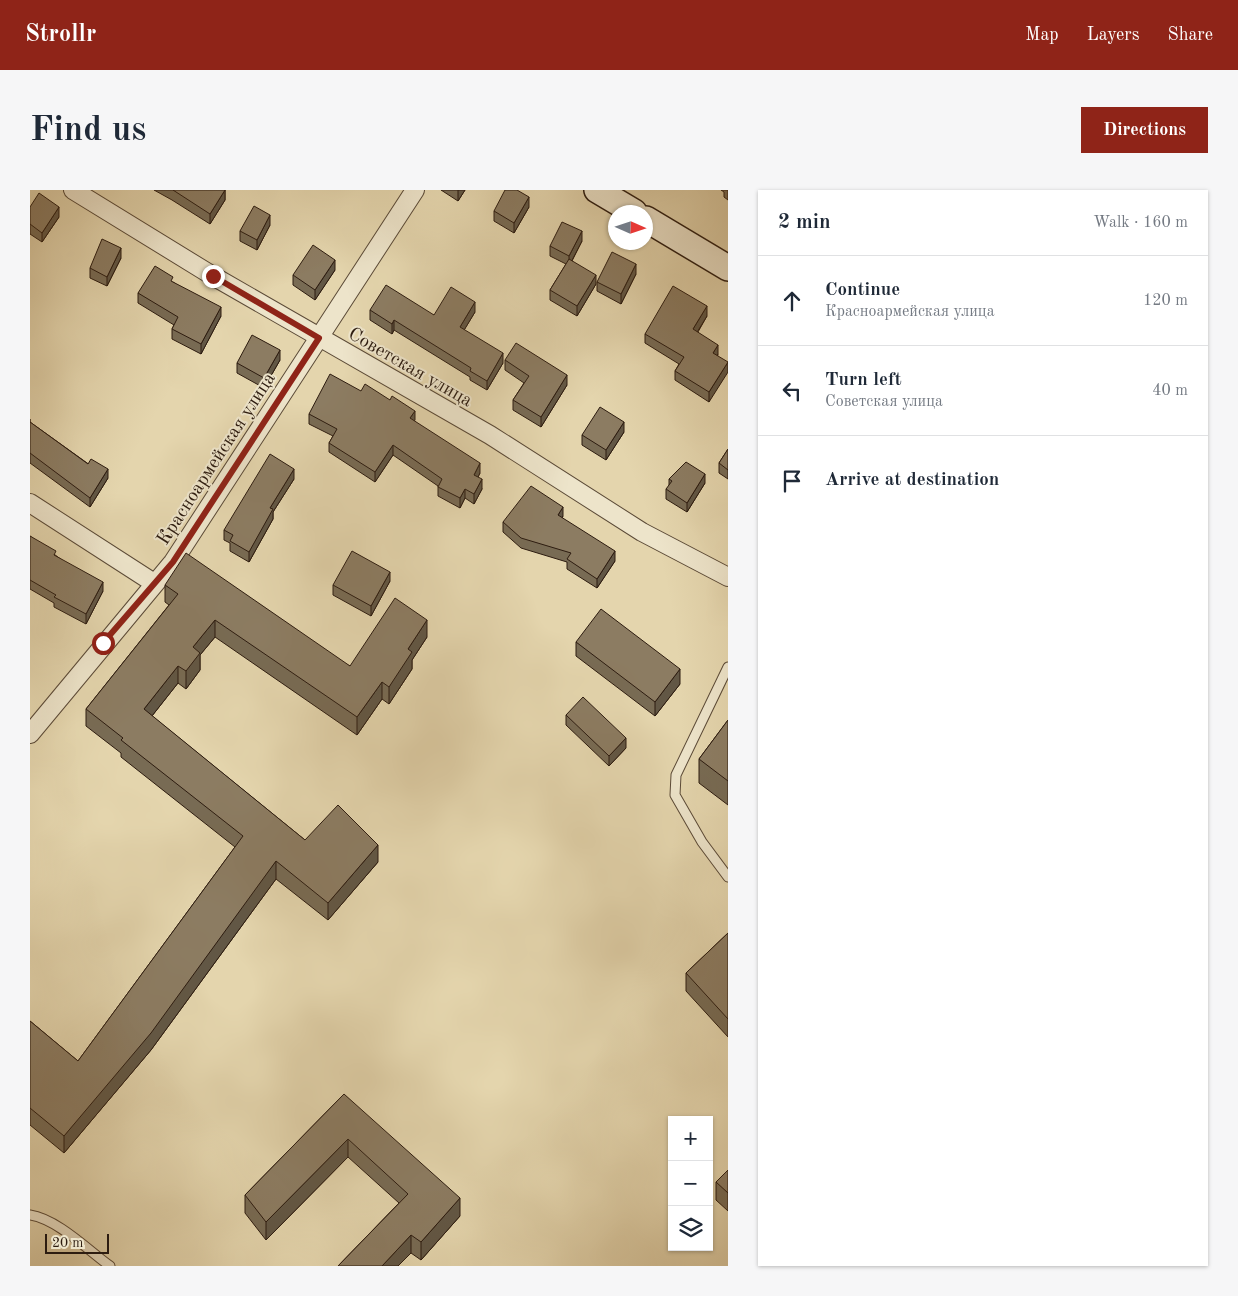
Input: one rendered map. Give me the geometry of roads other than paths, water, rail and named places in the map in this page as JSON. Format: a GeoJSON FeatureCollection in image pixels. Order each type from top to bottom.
{"type":"FeatureCollection","features":[{"type":"Feature","properties":{"kind":"street","name":"Советская улица"},"geometry":{"type":"LineString","coordinates":[[73,190],[213,276],[490,435],[642,532],[728,578]]}},
{"type":"Feature","properties":{"kind":"street","name":"Красноармейская улица"},"geometry":{"type":"LineString","coordinates":[[30,734],[173,562],[415,190]]}},
{"type":"Feature","properties":{"kind":"street"},"geometry":{"type":"LineString","coordinates":[[596,190],[622,205]]}},
{"type":"Feature","properties":{"kind":"street"},"geometry":{"type":"LineString","coordinates":[[653,223],[728,268]]}},
{"type":"Feature","properties":{"kind":"street"},"geometry":{"type":"LineString","coordinates":[[30,503],[154,583]]}},
{"type":"Feature","properties":{"kind":"lane"},"geometry":{"type":"LineString","coordinates":[[728,667],[676,775],[675,795],[702,842],[728,877]]}},
{"type":"Feature","properties":{"kind":"lane"},"geometry":{"type":"LineString","coordinates":[[30,1215],[40,1217],[55,1225],[105,1265]]}}]}
